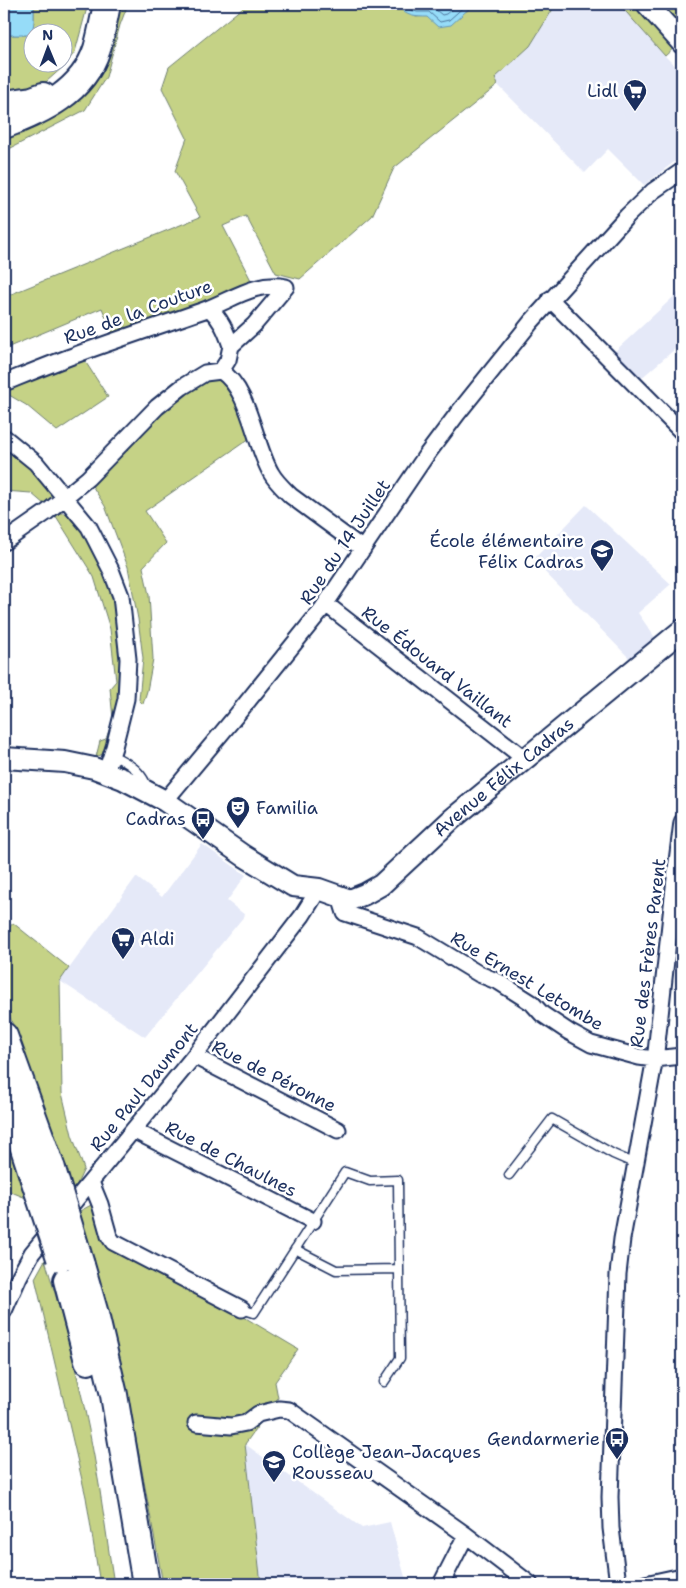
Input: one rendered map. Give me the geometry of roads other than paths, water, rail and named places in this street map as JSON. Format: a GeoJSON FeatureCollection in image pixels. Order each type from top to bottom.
{"type":"FeatureCollection","features":[{"type":"Feature","properties":{"kind":"highway"},"geometry":{"type":"LineString","coordinates":[[4,104],[32,100],[47,93],[63,81],[84,52],[96,4]]}},
{"type":"Feature","properties":{"kind":"highway"},"geometry":{"type":"LineString","coordinates":[[4,125],[34,114],[54,102],[69,91],[81,78],[97,50],[107,4]]}},
{"type":"Feature","properties":{"kind":"highway"},"geometry":{"type":"LineString","coordinates":[[4,1036],[42,1173],[72,1267],[98,1400],[129,1584]]}},
{"type":"Feature","properties":{"kind":"highway"},"geometry":{"type":"LineString","coordinates":[[4,1087],[42,1173]]}},
{"type":"Feature","properties":{"kind":"highway"},"geometry":{"type":"LineString","coordinates":[[72,1267],[95,1314],[114,1395],[146,1584]]}},
{"type":"Feature","properties":{"kind":"street"},"geometry":{"type":"LineString","coordinates":[[647,4],[682,43]]}},
{"type":"Feature","properties":{"kind":"street","name":"Rue du 14 Juillet"},"geometry":{"type":"LineString","coordinates":[[156,796],[235,717],[326,604],[425,457],[458,412],[550,299],[653,191],[682,170]]}},
{"type":"Feature","properties":{"kind":"street","name":"Rue de la Couture"},"geometry":{"type":"LineString","coordinates":[[4,382],[78,353],[209,308],[256,288],[267,285],[286,287],[254,325],[231,346]]}},
{"type":"Feature","properties":{"kind":"street"},"geometry":{"type":"LineString","coordinates":[[550,299],[682,432]]}},
{"type":"Feature","properties":{"kind":"street"},"geometry":{"type":"LineString","coordinates":[[209,308],[219,317],[227,332],[231,346],[228,360],[221,371]]}},
{"type":"Feature","properties":{"kind":"street"},"geometry":{"type":"LineString","coordinates":[[4,542],[47,512],[88,478],[156,407],[182,387],[205,373],[221,371],[227,374],[234,384],[251,418],[263,456],[271,473],[281,486],[291,496],[363,549]]}},
{"type":"Feature","properties":{"kind":"street"},"geometry":{"type":"LineString","coordinates":[[4,437],[36,462],[89,527],[111,570],[121,596],[128,659],[126,698],[108,764]]}},
{"type":"Feature","properties":{"kind":"street","name":"Rue Édouard Vaillant"},"geometry":{"type":"LineString","coordinates":[[326,604],[525,759]]}},
{"type":"Feature","properties":{"kind":"street","name":"Avenue Félix Cadras"},"geometry":{"type":"LineString","coordinates":[[4,758],[108,764],[123,778],[156,796],[244,856],[294,886],[319,889],[350,900],[380,885],[452,819],[682,630]]}},
{"type":"Feature","properties":{"kind":"street","name":"Rue des Frères Parent"},"geometry":{"type":"LineString","coordinates":[[618,1584],[611,1528],[610,1497],[618,1274],[622,1239],[654,1059],[682,822]]}},
{"type":"Feature","properties":{"kind":"street","name":"Rue Paul Daumont"},"geometry":{"type":"LineString","coordinates":[[4,1311],[32,1253],[194,1056],[302,916],[319,889]]}},
{"type":"Feature","properties":{"kind":"street","name":"Rue Ernest Letombe"},"geometry":{"type":"LineString","coordinates":[[340,897],[345,913],[418,938],[479,974],[499,982],[532,1003],[542,1014],[591,1044],[634,1056],[654,1059],[682,1056]]}},
{"type":"Feature","properties":{"kind":"street","name":"Rue de Péronne"},"geometry":{"type":"LineString","coordinates":[[194,1056],[338,1130]]}},
{"type":"Feature","properties":{"kind":"street","name":"Rue de Chaulnes"},"geometry":{"type":"LineString","coordinates":[[133,1130],[313,1220]]}},
{"type":"Feature","properties":{"kind":"street"},"geometry":{"type":"LineString","coordinates":[[91,1182],[100,1204],[109,1236],[113,1242],[242,1309]]}},
{"type":"Feature","properties":{"kind":"street"},"geometry":{"type":"LineString","coordinates":[[196,1423],[231,1426],[246,1423],[258,1414],[279,1409],[289,1410],[495,1556],[525,1583]]}},
{"type":"Feature","properties":{"kind":"street"},"geometry":{"type":"LineString","coordinates":[[441,1584],[466,1535]]}},
{"type":"Feature","properties":{"kind":"street"},"geometry":{"type":"LineString","coordinates":[[645,1584],[682,1576]]}},
{"type":"Feature","properties":{"kind":"lane"},"geometry":{"type":"LineString","coordinates":[[510,1175],[552,1119],[613,1154],[636,1164]]}},
{"type":"Feature","properties":{"kind":"lane"},"geometry":{"type":"LineString","coordinates":[[242,1309],[254,1313],[344,1172],[370,1181],[398,1180],[400,1358],[384,1382]]}},
{"type":"Feature","properties":{"kind":"lane"},"geometry":{"type":"LineString","coordinates":[[295,1249],[336,1270],[399,1269]]}},
{"type":"Feature","properties":{"kind":"water"},"geometry":{"type":"Polygon","coordinates":[[[4,4],[34,4],[34,22],[22,22],[22,35],[4,35],[4,4]]]}},
{"type":"Feature","properties":{"kind":"water"},"geometry":{"type":"Polygon","coordinates":[[[402,4],[474,4],[451,25],[438,27],[427,17],[409,15],[400,8],[402,4]]]}},
{"type":"Feature","properties":{"kind":"place","name":"Lidl"},"geometry":{"type":"Point","coordinates":[635,112]}},
{"type":"Feature","properties":{"kind":"place","name":"École élémentaire Félix Cadras"},"geometry":{"type":"Point","coordinates":[602,572]}},
{"type":"Feature","properties":{"kind":"place","name":"Familia"},"geometry":{"type":"Point","coordinates":[238,829]}},
{"type":"Feature","properties":{"kind":"place","name":"Cadras"},"geometry":{"type":"Point","coordinates":[203,840]}},
{"type":"Feature","properties":{"kind":"place","name":"Aldi"},"geometry":{"type":"Point","coordinates":[123,960]}},
{"type":"Feature","properties":{"kind":"place","name":"Gendarmerie"},"geometry":{"type":"Point","coordinates":[617,1460]}},
{"type":"Feature","properties":{"kind":"place","name":"Collège Jean-Jacques Rousseau"},"geometry":{"type":"Point","coordinates":[274,1483]}}]}
